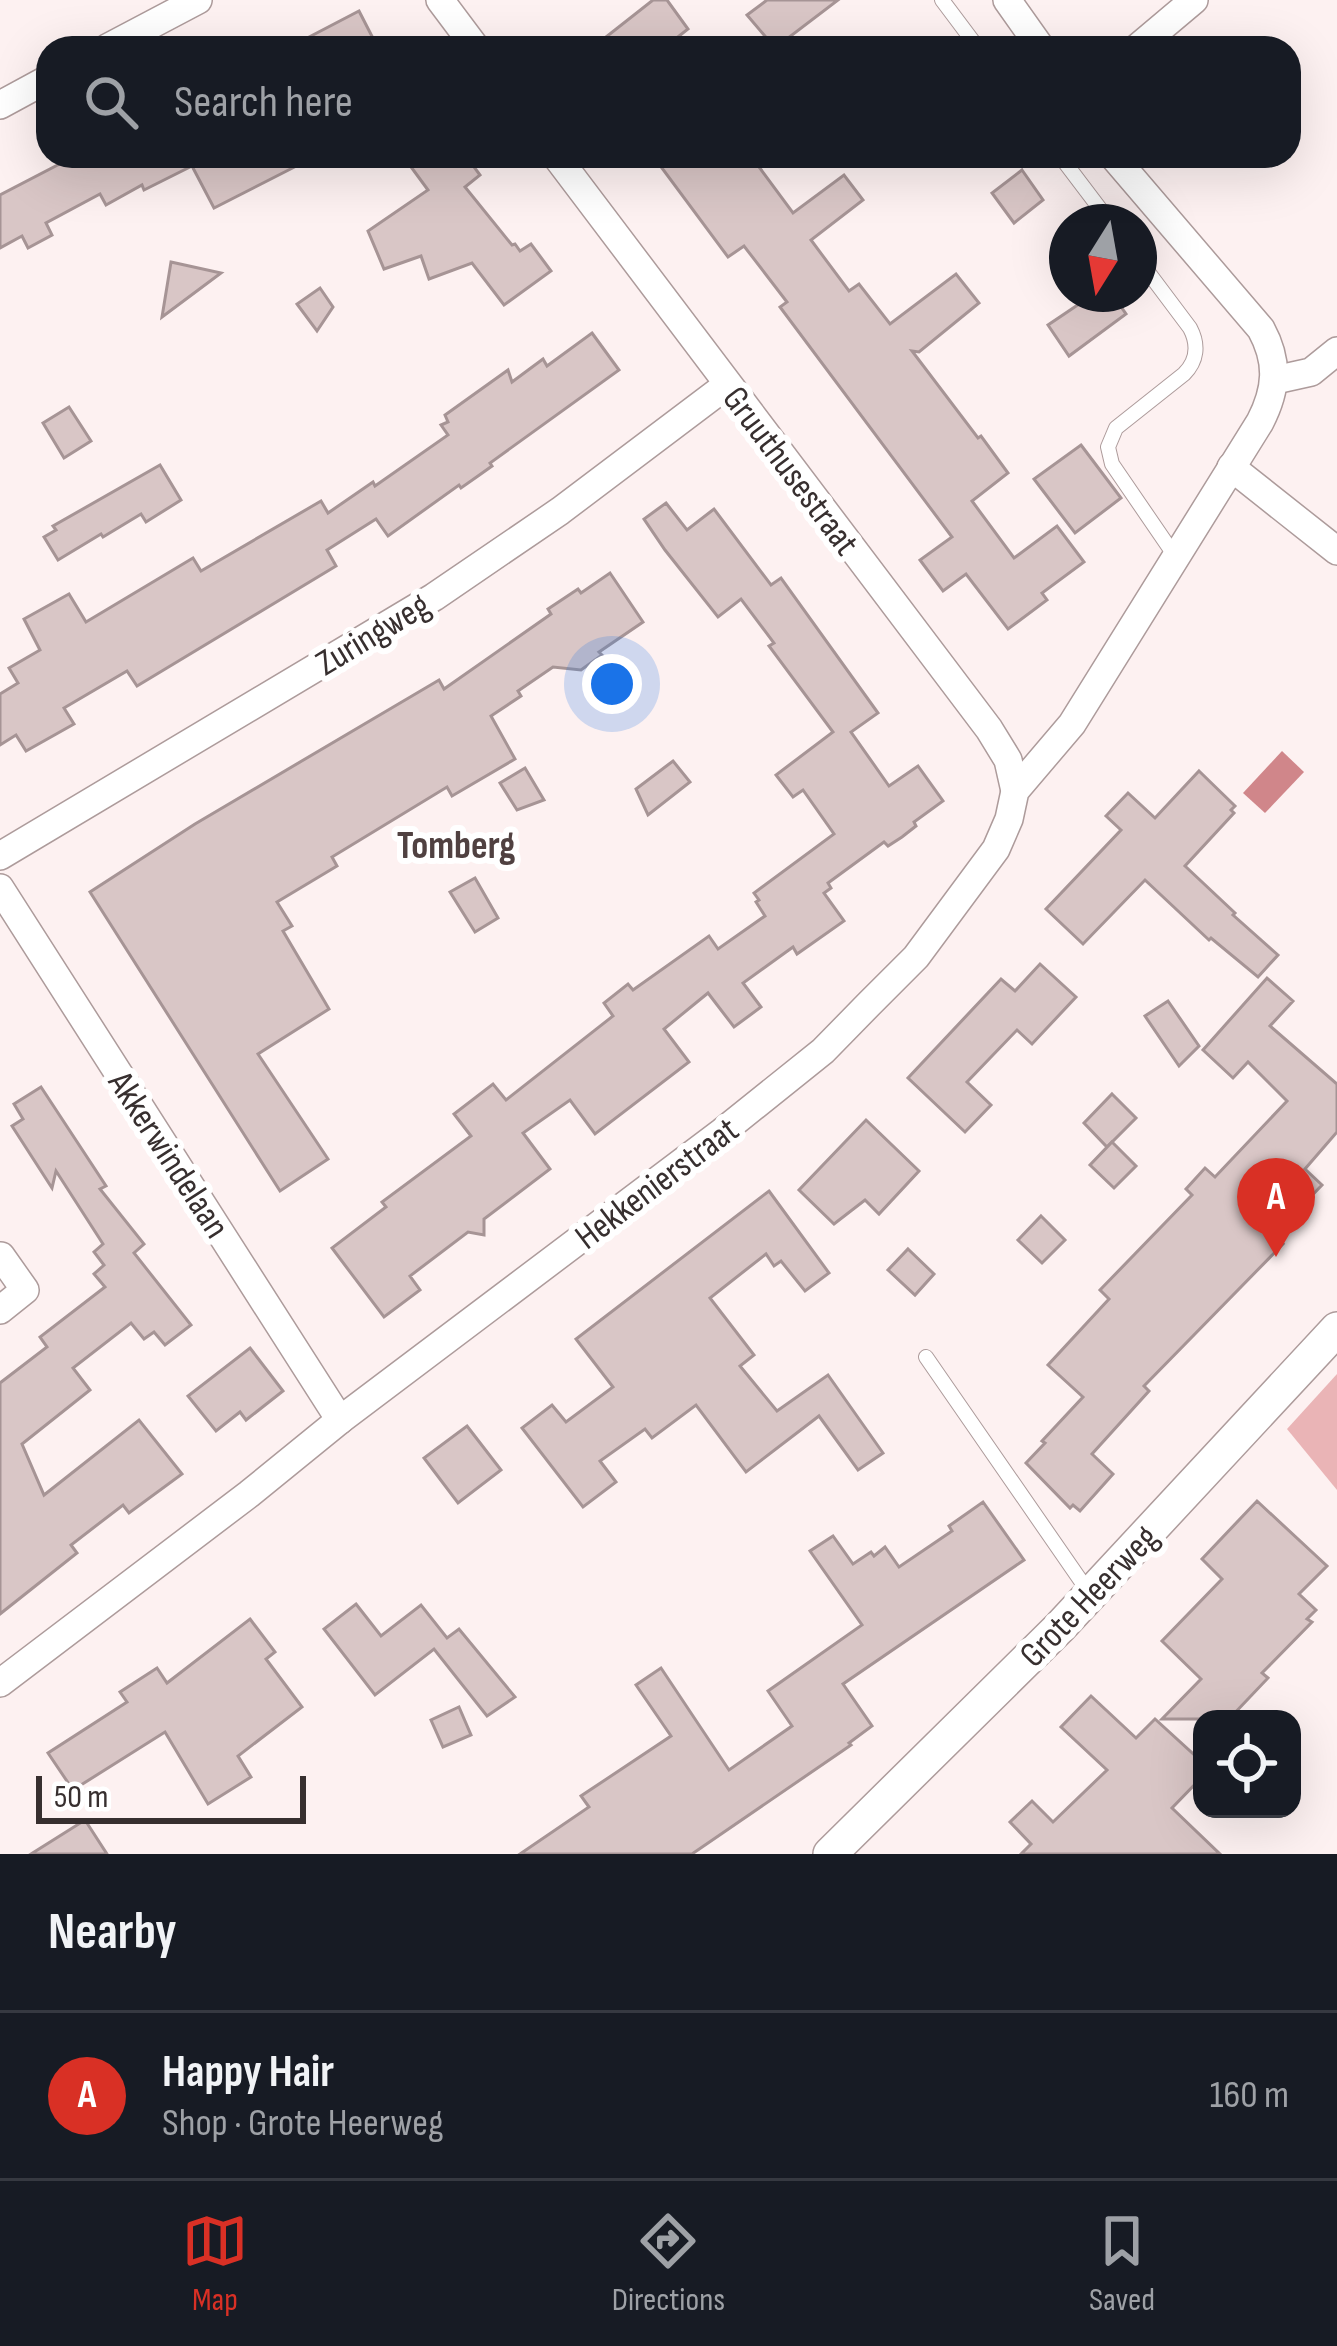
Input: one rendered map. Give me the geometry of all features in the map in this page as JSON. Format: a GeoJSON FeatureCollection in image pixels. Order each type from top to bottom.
{"type":"FeatureCollection","features":[{"type":"Feature","properties":{"kind":"street"},"geometry":{"type":"LineString","coordinates":[[130,36],[198,0]]}},
{"type":"Feature","properties":{"kind":"street"},"geometry":{"type":"LineString","coordinates":[[440,0],[467,36]]}},
{"type":"Feature","properties":{"kind":"street"},"geometry":{"type":"LineString","coordinates":[[1007,0],[1032,36]]}},
{"type":"Feature","properties":{"kind":"street"},"geometry":{"type":"LineString","coordinates":[[1151,36],[1194,0]]}},
{"type":"Feature","properties":{"kind":"street"},"geometry":{"type":"LineString","coordinates":[[0,105],[36,86]]}},
{"type":"Feature","properties":{"kind":"street","name":"Gruuthusestraat"},"geometry":{"type":"LineString","coordinates":[[565,168],[1000,743],[1015,791]]}},
{"type":"Feature","properties":{"kind":"street"},"geometry":{"type":"LineString","coordinates":[[1123,168],[1261,329],[1270,347],[1275,380],[1311,372],[1337,351]]}},
{"type":"Feature","properties":{"kind":"street","name":"Hekkenierstraat"},"geometry":{"type":"LineString","coordinates":[[0,1683],[722,1132],[823,1051],[916,957],[962,899],[1004,834],[1015,791],[1072,724],[1270,401],[1275,380]]}},
{"type":"Feature","properties":{"kind":"street","name":"Zuringweg"},"geometry":{"type":"LineString","coordinates":[[0,856],[434,597],[560,511],[728,385]]}},
{"type":"Feature","properties":{"kind":"street"},"geometry":{"type":"LineString","coordinates":[[1231,467],[1337,550]]}},
{"type":"Feature","properties":{"kind":"street","name":"Akkerwindelaan"},"geometry":{"type":"LineString","coordinates":[[0,889],[340,1420]]}},
{"type":"Feature","properties":{"kind":"street"},"geometry":{"type":"LineString","coordinates":[[0,1310],[25,1290],[2,1256]]}},
{"type":"Feature","properties":{"kind":"street","name":"Grote Heerweg"},"geometry":{"type":"LineString","coordinates":[[830,1854],[1090,1594],[1337,1329]]}},
{"type":"Feature","properties":{"kind":"lane"},"geometry":{"type":"LineString","coordinates":[[942,0],[969,36]]}},
{"type":"Feature","properties":{"kind":"lane"},"geometry":{"type":"LineString","coordinates":[[1069,168],[1096,204]]}},
{"type":"Feature","properties":{"kind":"lane"},"geometry":{"type":"LineString","coordinates":[[1157,284],[1190,328],[1196,353],[1184,374],[1116,428],[1108,453],[1174,556]]}},
{"type":"Feature","properties":{"kind":"lane"},"geometry":{"type":"LineString","coordinates":[[926,1358],[1090,1594]]}},
{"type":"Feature","properties":{"kind":"shaded area"},"geometry":{"type":"Polygon","coordinates":[[[1282,751],[1304,772],[1265,813],[1243,793],[1282,751]]]}},
{"type":"Feature","properties":{"kind":"shaded area"},"geometry":{"type":"Polygon","coordinates":[[[1337,1374],[1337,1490],[1287,1429],[1337,1374]]]}},
{"type":"Feature","properties":{"kind":"building"},"geometry":{"type":"Polygon","coordinates":[[[653,0],[667,0],[688,29],[679,36],[607,36],[653,0]]]}},
{"type":"Feature","properties":{"kind":"building"},"geometry":{"type":"Polygon","coordinates":[[[767,0],[838,0],[791,36],[765,36],[747,15],[767,0]]]}},
{"type":"Feature","properties":{"kind":"building"},"geometry":{"type":"Polygon","coordinates":[[[359,11],[372,36],[311,36],[359,11]]]}},
{"type":"Feature","properties":{"kind":"building"},"geometry":{"type":"Polygon","coordinates":[[[52,168],[188,168],[106,205],[100,194],[46,223],[52,235],[28,248],[22,236],[0,248],[0,195],[52,168]]]}},
{"type":"Feature","properties":{"kind":"building"},"geometry":{"type":"Polygon","coordinates":[[[193,168],[292,168],[214,208],[193,168]]]}},
{"type":"Feature","properties":{"kind":"building"},"geometry":{"type":"Polygon","coordinates":[[[412,168],[475,168],[480,175],[465,187],[512,245],[520,251],[531,244],[551,271],[504,305],[472,263],[429,279],[421,256],[384,269],[368,231],[428,190],[412,168]]]}},
{"type":"Feature","properties":{"kind":"building"},"geometry":{"type":"Polygon","coordinates":[[[662,168],[760,168],[793,213],[844,175],[863,200],[811,240],[849,291],[859,284],[890,324],[956,274],[979,303],[919,352],[912,351],[1008,473],[972,501],[1014,558],[1057,526],[1084,562],[1042,593],[1047,600],[1008,629],[966,574],[943,591],[920,560],[952,537],[780,307],[787,302],[744,246],[728,257],[662,168]]]}},
{"type":"Feature","properties":{"kind":"building"},"geometry":{"type":"Polygon","coordinates":[[[1022,170],[1043,200],[1014,223],[992,193],[1022,170]]]}},
{"type":"Feature","properties":{"kind":"building"},"geometry":{"type":"Polygon","coordinates":[[[171,262],[221,273],[162,317],[171,262]]]}},
{"type":"Feature","properties":{"kind":"building"},"geometry":{"type":"Polygon","coordinates":[[[320,288],[333,307],[317,331],[297,304],[320,288]]]}},
{"type":"Feature","properties":{"kind":"building"},"geometry":{"type":"Polygon","coordinates":[[[1067,312],[1126,314],[1069,356],[1048,325],[1067,312]]]}},
{"type":"Feature","properties":{"kind":"building"},"geometry":{"type":"Polygon","coordinates":[[[592,333],[619,370],[461,488],[459,485],[388,536],[376,519],[327,550],[336,566],[137,686],[127,671],[64,708],[74,724],[26,751],[16,735],[0,745],[0,694],[18,683],[9,668],[40,650],[24,619],[69,594],[86,622],[193,558],[201,571],[321,501],[328,513],[448,435],[441,425],[448,422],[445,415],[508,370],[512,382],[543,359],[547,366],[592,333]]]}},
{"type":"Feature","properties":{"kind":"building"},"geometry":{"type":"Polygon","coordinates":[[[69,407],[91,441],[64,458],[43,423],[69,407]]]}},
{"type":"Feature","properties":{"kind":"building"},"geometry":{"type":"Polygon","coordinates":[[[1081,445],[1121,498],[1075,533],[1034,479],[1081,445]]]}},
{"type":"Feature","properties":{"kind":"building"},"geometry":{"type":"Polygon","coordinates":[[[160,465],[181,500],[146,522],[141,514],[58,560],[44,537],[56,530],[53,526],[160,465]]]}},
{"type":"Feature","properties":{"kind":"building"},"geometry":{"type":"Polygon","coordinates":[[[666,503],[687,530],[714,509],[771,585],[781,578],[878,713],[851,732],[889,786],[918,766],[943,801],[902,837],[888,846],[884,842],[828,883],[831,888],[824,893],[844,921],[797,954],[793,947],[743,983],[761,1007],[734,1027],[708,993],[664,1029],[689,1062],[595,1134],[570,1100],[523,1133],[550,1169],[484,1219],[484,1235],[468,1232],[410,1276],[420,1290],[384,1317],[332,1248],[386,1207],[382,1202],[471,1136],[454,1114],[493,1084],[506,1100],[613,1016],[604,1003],[628,984],[633,990],[709,936],[718,949],[765,916],[754,893],[834,834],[803,790],[793,797],[776,775],[833,732],[769,646],[774,643],[741,599],[718,617],[665,550],[644,519],[666,503]]]}},
{"type":"Feature","properties":{"kind":"building"},"geometry":{"type":"Polygon","coordinates":[[[610,573],[643,622],[581,670],[553,667],[491,716],[515,759],[452,796],[447,787],[332,857],[337,866],[277,902],[292,926],[283,931],[329,1009],[258,1054],[328,1159],[280,1191],[90,892],[195,824],[439,680],[444,689],[551,614],[548,609],[610,573]]]}},
{"type":"Feature","properties":{"kind":"building"},"geometry":{"type":"Polygon","coordinates":[[[673,761],[690,782],[648,815],[636,789],[673,761]]]}},
{"type":"Feature","properties":{"kind":"building"},"geometry":{"type":"Polygon","coordinates":[[[525,768],[544,800],[517,810],[500,783],[525,768]]]}},
{"type":"Feature","properties":{"kind":"building"},"geometry":{"type":"Polygon","coordinates":[[[1199,771],[1235,806],[1234,813],[1185,866],[1278,955],[1258,977],[1209,940],[1145,880],[1083,944],[1046,909],[1121,830],[1106,816],[1128,793],[1155,818],[1199,771]]]}},
{"type":"Feature","properties":{"kind":"building"},"geometry":{"type":"Polygon","coordinates":[[[475,878],[498,918],[475,932],[450,892],[475,878]]]}},
{"type":"Feature","properties":{"kind":"building"},"geometry":{"type":"Polygon","coordinates":[[[1040,964],[1076,997],[1032,1044],[1017,1030],[967,1082],[991,1105],[965,1132],[908,1078],[1001,979],[1015,991],[1040,964]]]}},
{"type":"Feature","properties":{"kind":"building"},"geometry":{"type":"Polygon","coordinates":[[[1267,978],[1293,1001],[1270,1026],[1337,1084],[1337,1132],[1305,1169],[1322,1185],[1292,1216],[1297,1220],[1278,1240],[1283,1244],[1144,1386],[1149,1391],[1092,1454],[1113,1474],[1080,1511],[1073,1505],[1070,1508],[1026,1463],[1083,1397],[1048,1365],[1109,1299],[1100,1290],[1192,1195],[1186,1189],[1205,1168],[1215,1177],[1287,1101],[1248,1062],[1233,1078],[1203,1050],[1267,978]]]}},
{"type":"Feature","properties":{"kind":"building"},"geometry":{"type":"Polygon","coordinates":[[[1168,1001],[1199,1046],[1179,1066],[1145,1016],[1168,1001]]]}},
{"type":"Feature","properties":{"kind":"building"},"geometry":{"type":"Polygon","coordinates":[[[41,1087],[106,1186],[100,1189],[144,1244],[134,1253],[191,1325],[165,1345],[154,1332],[144,1339],[131,1323],[73,1368],[90,1390],[22,1444],[44,1495],[139,1420],[182,1474],[129,1513],[123,1505],[71,1545],[77,1553],[0,1614],[0,1383],[47,1347],[40,1337],[105,1287],[94,1274],[104,1265],[94,1252],[103,1244],[56,1171],[52,1188],[12,1126],[23,1119],[14,1104],[41,1087]]]}},
{"type":"Feature","properties":{"kind":"building"},"geometry":{"type":"Polygon","coordinates":[[[1112,1094],[1136,1118],[1107,1147],[1084,1123],[1112,1094]]]}},
{"type":"Feature","properties":{"kind":"building"},"geometry":{"type":"Polygon","coordinates":[[[866,1120],[919,1171],[879,1214],[865,1200],[834,1224],[799,1190],[866,1120]]]}},
{"type":"Feature","properties":{"kind":"building"},"geometry":{"type":"Polygon","coordinates":[[[1112,1142],[1136,1166],[1114,1188],[1090,1165],[1112,1142]]]}},
{"type":"Feature","properties":{"kind":"building"},"geometry":{"type":"Polygon","coordinates":[[[769,1191],[829,1273],[805,1291],[781,1261],[774,1266],[766,1254],[710,1298],[754,1355],[740,1366],[777,1411],[828,1375],[883,1453],[858,1470],[819,1416],[746,1472],[696,1405],[652,1438],[645,1429],[600,1461],[616,1482],[583,1507],[522,1428],[552,1405],[566,1422],[613,1387],[576,1339],[769,1191]]]}},
{"type":"Feature","properties":{"kind":"building"},"geometry":{"type":"Polygon","coordinates":[[[1041,1216],[1065,1240],[1042,1263],[1018,1240],[1041,1216]]]}},
{"type":"Feature","properties":{"kind":"building"},"geometry":{"type":"Polygon","coordinates":[[[908,1249],[934,1274],[915,1295],[888,1270],[908,1249]]]}},
{"type":"Feature","properties":{"kind":"building"},"geometry":{"type":"Polygon","coordinates":[[[250,1348],[283,1391],[246,1420],[240,1412],[216,1431],[188,1396],[250,1348]]]}},
{"type":"Feature","properties":{"kind":"building"},"geometry":{"type":"Polygon","coordinates":[[[467,1426],[501,1470],[458,1503],[424,1458],[467,1426]]]}},
{"type":"Feature","properties":{"kind":"building"},"geometry":{"type":"Polygon","coordinates":[[[1257,1501],[1327,1566],[1299,1594],[1316,1610],[1307,1619],[1312,1622],[1262,1673],[1268,1678],[1238,1710],[1193,1710],[1193,1719],[1162,1719],[1201,1679],[1162,1641],[1222,1579],[1202,1559],[1257,1501]]]}},
{"type":"Feature","properties":{"kind":"building"},"geometry":{"type":"Polygon","coordinates":[[[983,1502],[1024,1560],[843,1684],[872,1726],[851,1745],[692,1854],[520,1854],[589,1807],[581,1796],[671,1736],[636,1685],[661,1668],[729,1770],[792,1726],[768,1691],[862,1625],[810,1551],[833,1536],[853,1564],[885,1547],[899,1567],[952,1531],[949,1526],[983,1502]]]}},
{"type":"Feature","properties":{"kind":"building"},"geometry":{"type":"Polygon","coordinates":[[[356,1604],[381,1636],[421,1605],[447,1638],[459,1629],[515,1697],[487,1716],[434,1649],[375,1695],[324,1629],[356,1604]]]}},
{"type":"Feature","properties":{"kind":"building"},"geometry":{"type":"Polygon","coordinates":[[[250,1619],[275,1652],[266,1659],[302,1707],[238,1756],[251,1777],[208,1804],[165,1732],[73,1790],[48,1753],[127,1702],[120,1692],[157,1668],[167,1683],[250,1619]]]}},
{"type":"Feature","properties":{"kind":"building"},"geometry":{"type":"Polygon","coordinates":[[[1091,1696],[1136,1738],[1155,1719],[1193,1754],[1193,1786],[1172,1808],[1220,1854],[1021,1854],[1031,1844],[1010,1822],[1032,1801],[1053,1822],[1107,1770],[1061,1727],[1091,1696]]]}},
{"type":"Feature","properties":{"kind":"building"},"geometry":{"type":"Polygon","coordinates":[[[459,1707],[471,1735],[443,1747],[431,1720],[459,1707]]]}},
{"type":"Feature","properties":{"kind":"building"},"geometry":{"type":"Polygon","coordinates":[[[85,1820],[107,1854],[31,1854],[85,1820]]]}},
{"type":"Feature","properties":{"kind":"place","name":"Happy Hair"},"geometry":{"type":"Point","coordinates":[1276,1257]}},
{"type":"Feature","properties":{"kind":"district","name":"Tomberg"},"geometry":{"type":"Point","coordinates":[456,844]}}]}
